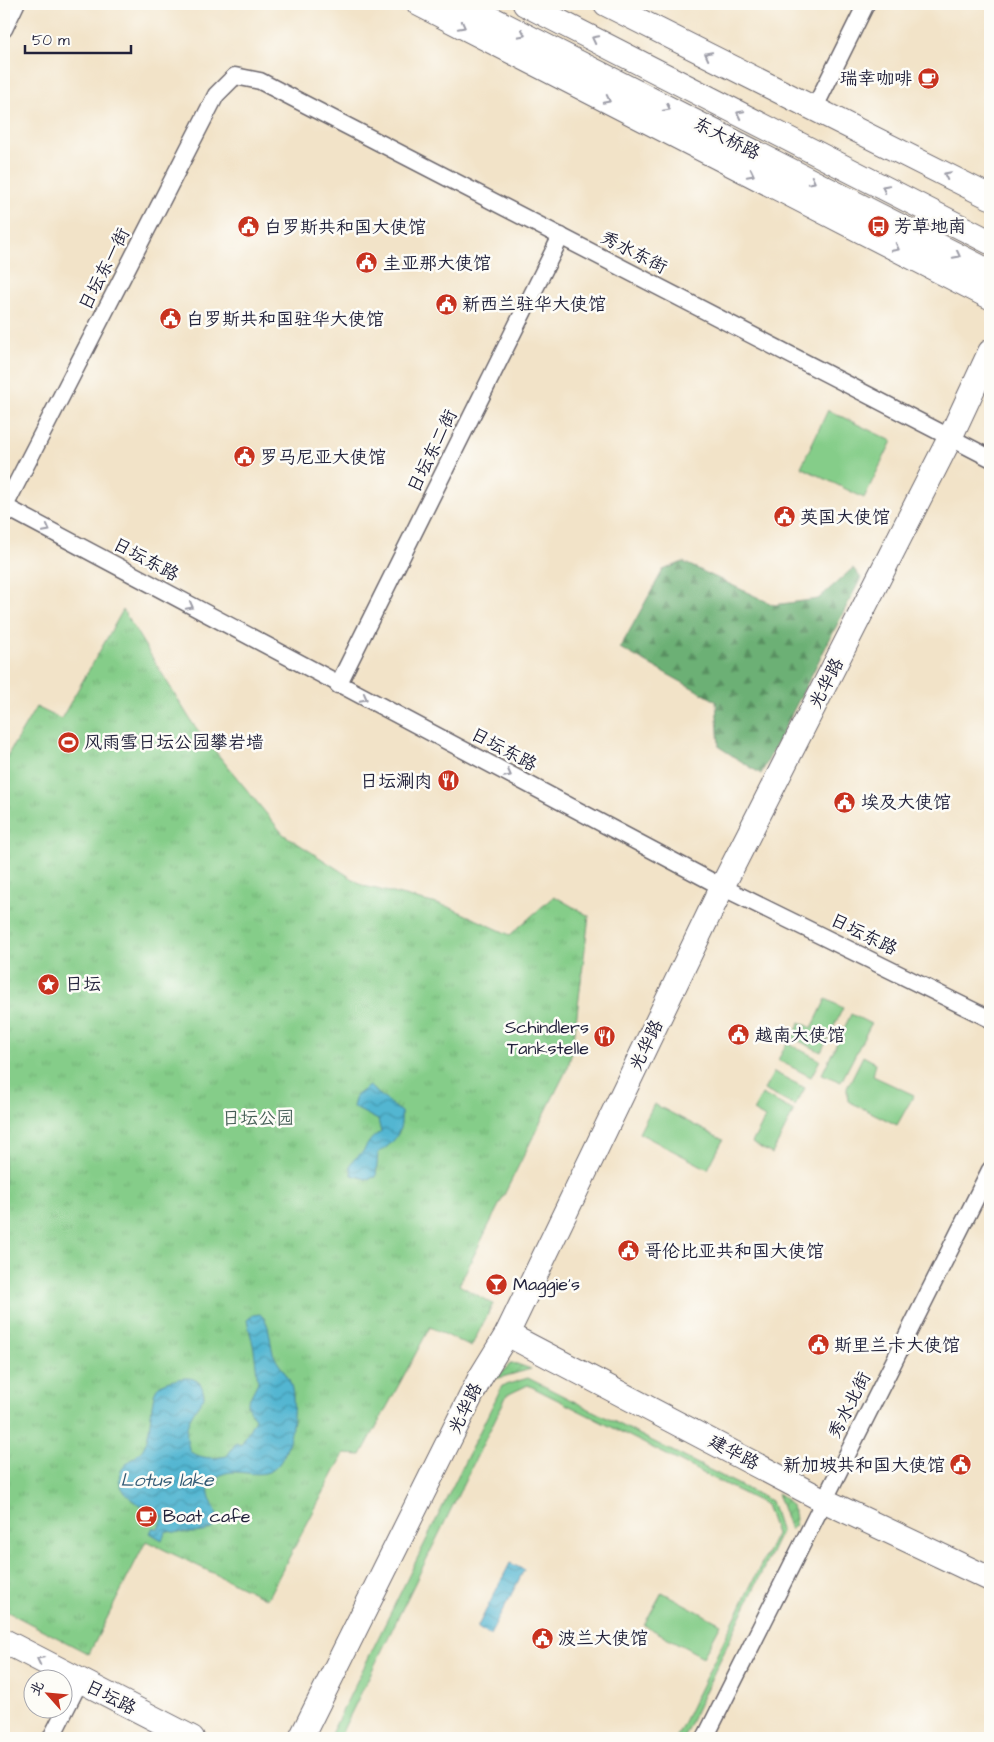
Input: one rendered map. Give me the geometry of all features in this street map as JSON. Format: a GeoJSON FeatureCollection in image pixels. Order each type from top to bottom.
{"type":"FeatureCollection","features":[{"type":"Feature","properties":{"kind":"main road"},"geometry":{"type":"LineString","coordinates":[[419,4],[990,297]]}},
{"type":"Feature","properties":{"kind":"main road","name":"东大桥路"},"geometry":{"type":"LineString","coordinates":[[463,4],[990,272]]}},
{"type":"Feature","properties":{"kind":"main road","name":"东大桥路"},"geometry":{"type":"LineString","coordinates":[[526,4],[990,242]]}},
{"type":"Feature","properties":{"kind":"main road"},"geometry":{"type":"LineString","coordinates":[[606,4],[990,197]]}},
{"type":"Feature","properties":{"kind":"main road","name":"光华路"},"geometry":{"type":"LineString","coordinates":[[301,1738],[480,1378],[506,1334],[722,887],[950,438],[990,352]]}},
{"type":"Feature","properties":{"kind":"main road","name":"建华路"},"geometry":{"type":"LineString","coordinates":[[506,1334],[824,1500],[990,1579]]}},
{"type":"Feature","properties":{"kind":"main road","name":"日坛路"},"geometry":{"type":"LineString","coordinates":[[4,1641],[192,1738]]}},
{"type":"Feature","properties":{"kind":"street"},"geometry":{"type":"LineString","coordinates":[[4,28],[16,4]]}},
{"type":"Feature","properties":{"kind":"street"},"geometry":{"type":"LineString","coordinates":[[814,109],[866,4]]}},
{"type":"Feature","properties":{"kind":"street","name":"日坛东一街"},"geometry":{"type":"LineString","coordinates":[[4,506],[216,94],[235,76],[260,81]]}},
{"type":"Feature","properties":{"kind":"street","name":"秀水东街"},"geometry":{"type":"LineString","coordinates":[[260,81],[990,458]]}},
{"type":"Feature","properties":{"kind":"street","name":"日坛东二街"},"geometry":{"type":"LineString","coordinates":[[338,685],[561,236]]}},
{"type":"Feature","properties":{"kind":"street","name":"日坛东路"},"geometry":{"type":"LineString","coordinates":[[4,506],[338,685],[722,887],[990,1019]]}},
{"type":"Feature","properties":{"kind":"street","name":"秀水北街"},"geometry":{"type":"LineString","coordinates":[[704,1738],[990,1170]]}},
{"type":"Feature","properties":{"kind":"street"},"geometry":{"type":"LineString","coordinates":[[52,1738],[80,1681]]}},
{"type":"Feature","properties":{"kind":"green space"},"geometry":{"type":"Polygon","coordinates":[[[828,410],[892,441],[864,498],[801,467],[828,410]]]}},
{"type":"Feature","properties":{"kind":"green space"},"geometry":{"type":"Polygon","coordinates":[[[683,562],[774,605],[818,599],[853,568],[861,578],[761,774],[719,747],[716,701],[620,648],[663,570],[683,562]]]}},
{"type":"Feature","properties":{"kind":"green space","name":"日坛公园"},"geometry":{"type":"Polygon","coordinates":[[[123,610],[193,724],[283,834],[364,886],[449,907],[510,935],[554,896],[589,916],[573,1047],[568,1067],[459,1285],[493,1304],[471,1347],[430,1327],[361,1455],[344,1454],[267,1599],[146,1541],[89,1654],[4,1610],[4,761],[36,707],[61,719],[123,610]]]}},
{"type":"Feature","properties":{"kind":"green space"},"geometry":{"type":"Polygon","coordinates":[[[826,999],[843,1008],[821,1052],[793,1038],[800,1022],[812,1028],[826,999]]]}},
{"type":"Feature","properties":{"kind":"green space"},"geometry":{"type":"Polygon","coordinates":[[[851,1014],[871,1024],[841,1082],[822,1074],[851,1014]]]}},
{"type":"Feature","properties":{"kind":"green space"},"geometry":{"type":"Polygon","coordinates":[[[787,1043],[820,1060],[811,1077],[778,1060],[787,1043]]]}},
{"type":"Feature","properties":{"kind":"green space"},"geometry":{"type":"Polygon","coordinates":[[[863,1056],[876,1063],[873,1076],[914,1095],[897,1125],[848,1101],[847,1088],[863,1056]]]}},
{"type":"Feature","properties":{"kind":"green space"},"geometry":{"type":"Polygon","coordinates":[[[774,1072],[805,1088],[795,1106],[764,1090],[774,1072]]]}},
{"type":"Feature","properties":{"kind":"green space"},"geometry":{"type":"Polygon","coordinates":[[[762,1094],[794,1111],[772,1154],[752,1143],[765,1118],[753,1111],[762,1094]]]}},
{"type":"Feature","properties":{"kind":"green space"},"geometry":{"type":"Polygon","coordinates":[[[654,1104],[723,1140],[708,1169],[639,1133],[654,1104]]]}},
{"type":"Feature","properties":{"kind":"green space"},"geometry":{"type":"Polygon","coordinates":[[[510,1364],[517,1364],[531,1369],[495,1379],[510,1364]]]}},
{"type":"Feature","properties":{"kind":"green space"},"geometry":{"type":"Polygon","coordinates":[[[528,1378],[771,1501],[781,1532],[683,1738],[676,1738],[776,1534],[766,1505],[528,1385],[507,1395],[339,1738],[329,1738],[502,1386],[528,1378]]]}},
{"type":"Feature","properties":{"kind":"green space"},"geometry":{"type":"Polygon","coordinates":[[[777,1493],[789,1502],[793,1510],[795,1525],[790,1530],[777,1493]]]}},
{"type":"Feature","properties":{"kind":"green space"},"geometry":{"type":"Polygon","coordinates":[[[662,1592],[721,1624],[703,1657],[644,1625],[662,1592]]]}},
{"type":"Feature","properties":{"kind":"water"},"geometry":{"type":"Polygon","coordinates":[[[369,1086],[401,1112],[401,1126],[393,1141],[378,1153],[376,1177],[366,1179],[352,1175],[350,1165],[371,1140],[381,1132],[378,1120],[353,1107],[356,1095],[369,1086]]]}},
{"type":"Feature","properties":{"kind":"water","name":"Lotus lake"},"geometry":{"type":"Polygon","coordinates":[[[260,1314],[268,1327],[273,1353],[290,1381],[293,1394],[293,1418],[284,1456],[271,1471],[258,1474],[231,1472],[225,1473],[213,1480],[210,1484],[209,1493],[216,1512],[217,1521],[214,1527],[190,1533],[166,1531],[162,1540],[150,1533],[153,1527],[158,1529],[164,1517],[132,1500],[123,1489],[119,1477],[124,1467],[141,1452],[147,1441],[153,1399],[157,1388],[168,1382],[180,1379],[191,1378],[196,1380],[200,1384],[204,1397],[188,1423],[187,1435],[190,1452],[208,1458],[227,1456],[236,1443],[241,1445],[255,1419],[247,1404],[258,1382],[254,1349],[247,1320],[253,1315],[260,1314]]]}},
{"type":"Feature","properties":{"kind":"water"},"geometry":{"type":"Polygon","coordinates":[[[510,1563],[524,1570],[490,1635],[477,1628],[510,1563]]]}},
{"type":"Feature","properties":{"kind":"place","name":"瑞幸咖啡"},"geometry":{"type":"Point","coordinates":[928,78]}},
{"type":"Feature","properties":{"kind":"place","name":"芳草地南"},"geometry":{"type":"Point","coordinates":[878,226]}},
{"type":"Feature","properties":{"kind":"place","name":"白罗斯共和国大使馆"},"geometry":{"type":"Point","coordinates":[248,227]}},
{"type":"Feature","properties":{"kind":"place","name":"圭亚那大使馆"},"geometry":{"type":"Point","coordinates":[367,263]}},
{"type":"Feature","properties":{"kind":"place","name":"新西兰驻华大使馆"},"geometry":{"type":"Point","coordinates":[446,304]}},
{"type":"Feature","properties":{"kind":"place","name":"白罗斯共和国驻华大使馆"},"geometry":{"type":"Point","coordinates":[170,319]}},
{"type":"Feature","properties":{"kind":"place","name":"罗马尼亚大使馆"},"geometry":{"type":"Point","coordinates":[244,457]}},
{"type":"Feature","properties":{"kind":"place","name":"英国大使馆"},"geometry":{"type":"Point","coordinates":[784,517]}},
{"type":"Feature","properties":{"kind":"place","name":"风雨雪日坛公园攀岩墙"},"geometry":{"type":"Point","coordinates":[68,742]}},
{"type":"Feature","properties":{"kind":"place","name":"日坛涮肉"},"geometry":{"type":"Point","coordinates":[448,781]}},
{"type":"Feature","properties":{"kind":"place","name":"埃及大使馆"},"geometry":{"type":"Point","coordinates":[845,802]}},
{"type":"Feature","properties":{"kind":"place","name":"日坛"},"geometry":{"type":"Point","coordinates":[49,984]}},
{"type":"Feature","properties":{"kind":"place","name":"越南大使馆"},"geometry":{"type":"Point","coordinates":[739,1035]}},
{"type":"Feature","properties":{"kind":"place","name":"Schindlers Tankstelle"},"geometry":{"type":"Point","coordinates":[605,1037]}},
{"type":"Feature","properties":{"kind":"place","name":"哥伦比亚共和国大使馆"},"geometry":{"type":"Point","coordinates":[628,1251]}},
{"type":"Feature","properties":{"kind":"place","name":"Maggie's"},"geometry":{"type":"Point","coordinates":[497,1284]}},
{"type":"Feature","properties":{"kind":"place","name":"斯里兰卡大使馆"},"geometry":{"type":"Point","coordinates":[818,1345]}},
{"type":"Feature","properties":{"kind":"place","name":"新加坡共和国大使馆"},"geometry":{"type":"Point","coordinates":[961,1465]}},
{"type":"Feature","properties":{"kind":"place","name":"Boat cafe"},"geometry":{"type":"Point","coordinates":[147,1516]}},
{"type":"Feature","properties":{"kind":"place","name":"波兰大使馆"},"geometry":{"type":"Point","coordinates":[542,1638]}}]}
